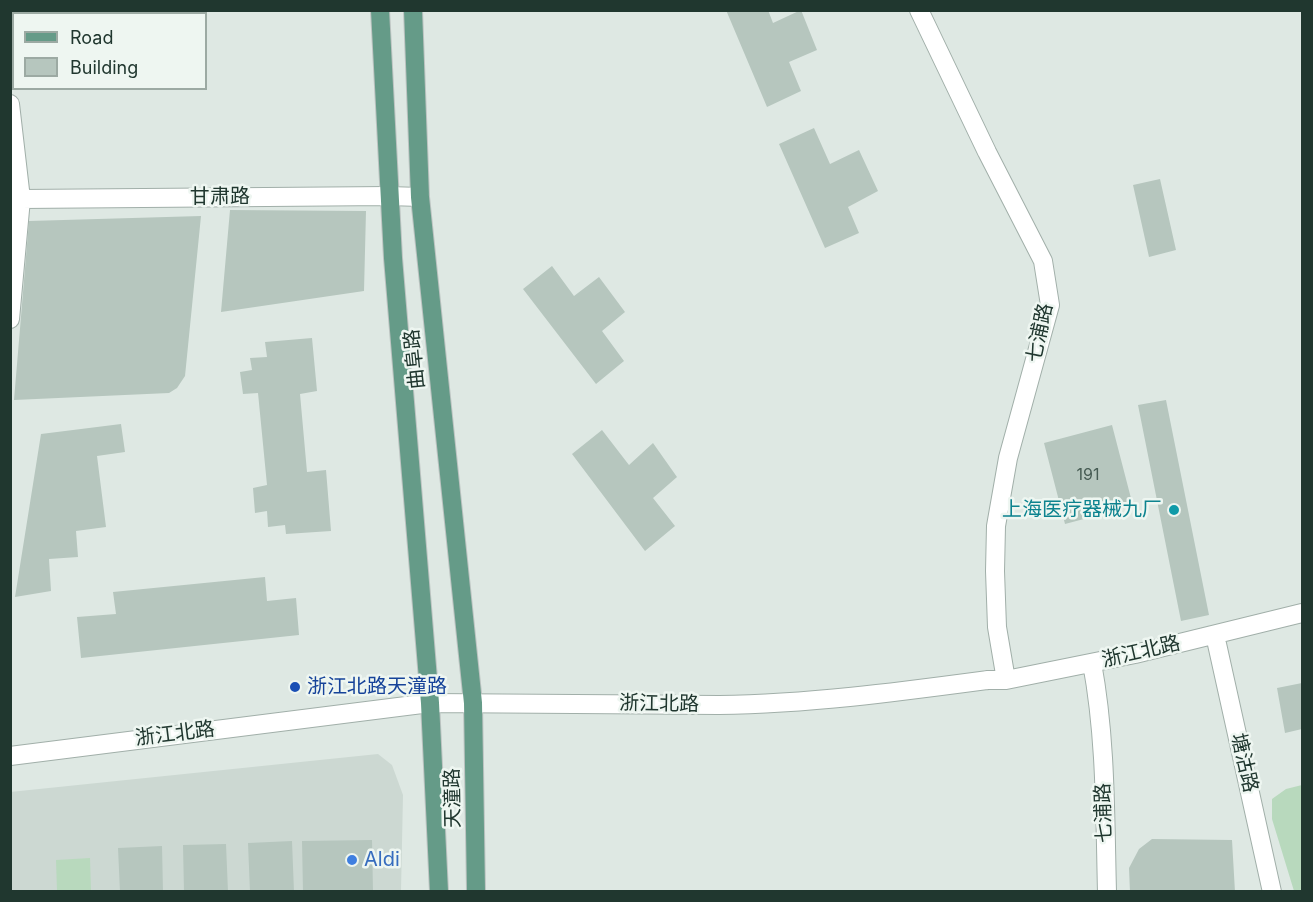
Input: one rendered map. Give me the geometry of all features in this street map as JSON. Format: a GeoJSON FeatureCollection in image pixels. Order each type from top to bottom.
{"type":"FeatureCollection","features":[{"type":"Feature","properties":{"kind":"main road","name":"曲阜路"},"geometry":{"type":"LineString","coordinates":[[380,10],[393,258],[430,703]]}},
{"type":"Feature","properties":{"kind":"main road","name":"曲阜路"},"geometry":{"type":"LineString","coordinates":[[413,10],[420,197],[473,703]]}},
{"type":"Feature","properties":{"kind":"main road","name":"天潼路"},"geometry":{"type":"LineString","coordinates":[[430,703],[439,891]]}},
{"type":"Feature","properties":{"kind":"main road","name":"天潼路"},"geometry":{"type":"LineString","coordinates":[[473,703],[476,891]]}},
{"type":"Feature","properties":{"kind":"street","name":"七浦路"},"geometry":{"type":"LineString","coordinates":[[919,10],[987,152],[1043,261],[1050,305],[1008,458],[998,517],[995,571],[997,627],[1006,680]]}},
{"type":"Feature","properties":{"kind":"street"},"geometry":{"type":"LineString","coordinates":[[10,104],[21,199],[10,319]]}},
{"type":"Feature","properties":{"kind":"street","name":"甘肃路"},"geometry":{"type":"LineString","coordinates":[[21,199],[420,197]]}},
{"type":"Feature","properties":{"kind":"street","name":"浙江北路"},"geometry":{"type":"LineString","coordinates":[[10,756],[430,703],[762,704],[837,699],[988,680],[1006,680],[1092,663],[1302,614]]}},
{"type":"Feature","properties":{"kind":"street","name":"塘沽路"},"geometry":{"type":"LineString","coordinates":[[1215,635],[1272,891]]}},
{"type":"Feature","properties":{"kind":"street","name":"七浦路"},"geometry":{"type":"LineString","coordinates":[[1092,663],[1102,736],[1107,891]]}},
{"type":"Feature","properties":{"kind":"shaded area"},"geometry":{"type":"Polygon","coordinates":[[[378,754],[392,765],[403,795],[401,891],[11,891],[10,792],[378,754]]]}},
{"type":"Feature","properties":{"kind":"green space"},"geometry":{"type":"Polygon","coordinates":[[[1302,785],[1302,891],[1294,891],[1272,819],[1272,799],[1286,789],[1302,785]]]}},
{"type":"Feature","properties":{"kind":"green space"},"geometry":{"type":"Polygon","coordinates":[[[90,858],[91,891],[57,891],[56,860],[90,858]]]}},
{"type":"Feature","properties":{"kind":"building"},"geometry":{"type":"Polygon","coordinates":[[[726,10],[768,10],[773,23],[801,10],[817,50],[789,62],[801,91],[767,107],[726,10]]]}},
{"type":"Feature","properties":{"kind":"building"},"geometry":{"type":"Polygon","coordinates":[[[814,128],[830,164],[859,150],[878,191],[848,207],[859,233],[825,248],[779,144],[814,128]]]}},
{"type":"Feature","properties":{"kind":"building"},"geometry":{"type":"Polygon","coordinates":[[[1160,179],[1176,250],[1149,257],[1133,185],[1160,179]]]}},
{"type":"Feature","properties":{"kind":"building"},"geometry":{"type":"Polygon","coordinates":[[[230,210],[366,211],[364,291],[221,312],[230,210]]]}},
{"type":"Feature","properties":{"kind":"building"},"geometry":{"type":"Polygon","coordinates":[[[201,216],[185,376],[177,388],[169,393],[14,400],[29,221],[201,216]]]}},
{"type":"Feature","properties":{"kind":"building"},"geometry":{"type":"Polygon","coordinates":[[[552,266],[574,296],[599,277],[625,312],[602,331],[624,361],[596,384],[523,289],[552,266]]]}},
{"type":"Feature","properties":{"kind":"building"},"geometry":{"type":"Polygon","coordinates":[[[312,338],[317,391],[300,394],[307,472],[326,470],[331,531],[286,534],[285,525],[268,527],[267,511],[255,513],[253,488],[267,485],[258,393],[243,394],[240,372],[252,370],[250,358],[267,357],[265,342],[312,338]]]}},
{"type":"Feature","properties":{"kind":"building","name":"上海医疗器械九厂"},"geometry":{"type":"Polygon","coordinates":[[[1166,400],[1209,615],[1181,621],[1138,405],[1166,400]]]}},
{"type":"Feature","properties":{"kind":"building"},"geometry":{"type":"Polygon","coordinates":[[[121,424],[125,452],[97,456],[106,527],[76,531],[78,557],[49,559],[51,591],[15,597],[41,434],[121,424]]]}},
{"type":"Feature","properties":{"kind":"building","name":"上海医疗器械九厂"},"geometry":{"type":"Polygon","coordinates":[[[1112,425],[1133,506],[1065,524],[1044,443],[1112,425]]]}},
{"type":"Feature","properties":{"kind":"building"},"geometry":{"type":"Polygon","coordinates":[[[602,430],[629,465],[653,443],[677,477],[653,498],[675,526],[645,551],[572,454],[602,430]]]}},
{"type":"Feature","properties":{"kind":"building"},"geometry":{"type":"Polygon","coordinates":[[[265,577],[267,601],[296,598],[299,635],[81,658],[77,617],[116,614],[113,592],[265,577]]]}},
{"type":"Feature","properties":{"kind":"building"},"geometry":{"type":"Polygon","coordinates":[[[1302,683],[1302,729],[1285,733],[1277,688],[1302,683]]]}},
{"type":"Feature","properties":{"kind":"building"},"geometry":{"type":"Polygon","coordinates":[[[1152,839],[1232,840],[1235,892],[1130,892],[1129,868],[1139,849],[1152,839]]]}},
{"type":"Feature","properties":{"kind":"building"},"geometry":{"type":"Polygon","coordinates":[[[372,840],[373,892],[303,892],[302,841],[372,840]]]}},
{"type":"Feature","properties":{"kind":"building"},"geometry":{"type":"Polygon","coordinates":[[[292,841],[294,892],[250,892],[248,843],[292,841]]]}},
{"type":"Feature","properties":{"kind":"building"},"geometry":{"type":"Polygon","coordinates":[[[226,844],[228,892],[184,892],[183,845],[226,844]]]}},
{"type":"Feature","properties":{"kind":"building"},"geometry":{"type":"Polygon","coordinates":[[[162,846],[163,892],[120,892],[118,848],[162,846]]]}},
{"type":"Feature","properties":{"kind":"place","name":"上海医疗器械九厂"},"geometry":{"type":"Point","coordinates":[1174,510]}},
{"type":"Feature","properties":{"kind":"place","name":"浙江北路天潼路"},"geometry":{"type":"Point","coordinates":[295,687]}},
{"type":"Feature","properties":{"kind":"place","name":"Aldi"},"geometry":{"type":"Point","coordinates":[352,860]}}]}
